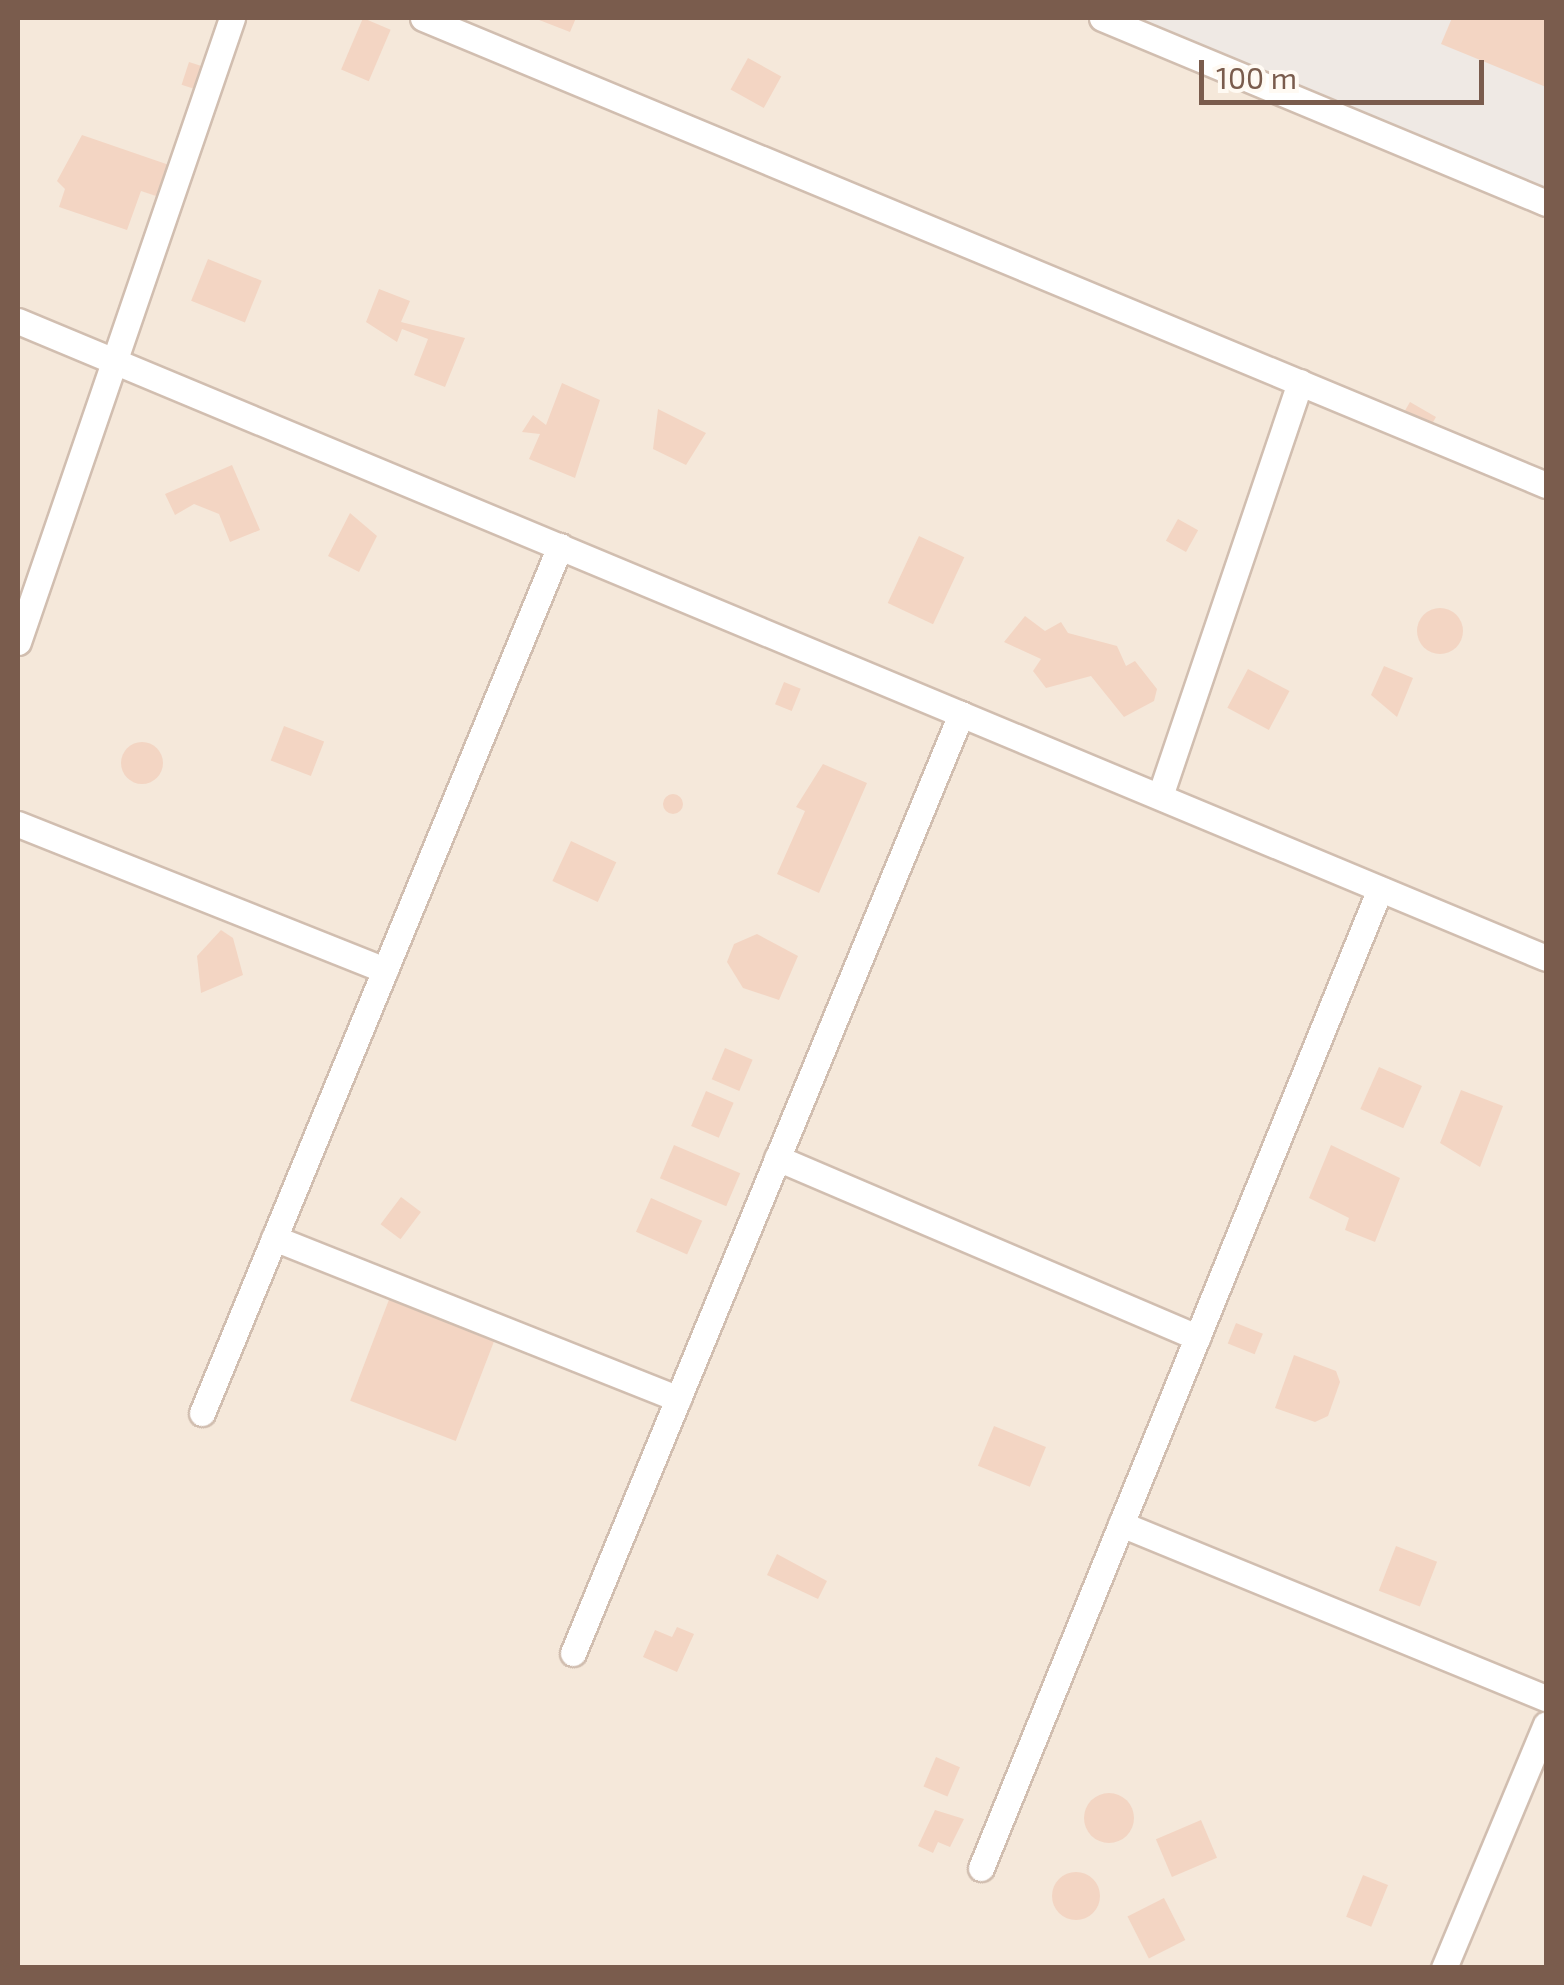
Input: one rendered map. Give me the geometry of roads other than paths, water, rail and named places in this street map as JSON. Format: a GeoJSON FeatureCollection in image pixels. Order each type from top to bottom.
{"type":"FeatureCollection","features":[{"type":"Feature","properties":{"kind":"street"},"geometry":{"type":"LineString","coordinates":[[18,642],[232,18]]}},
{"type":"Feature","properties":{"kind":"street"},"geometry":{"type":"LineString","coordinates":[[423,18],[1546,485]]}},
{"type":"Feature","properties":{"kind":"street"},"geometry":{"type":"LineString","coordinates":[[1102,18],[1546,203]]}},
{"type":"Feature","properties":{"kind":"street"},"geometry":{"type":"LineString","coordinates":[[18,321],[1546,958]]}},
{"type":"Feature","properties":{"kind":"street"},"geometry":{"type":"LineString","coordinates":[[1160,796],[1300,382]]}},
{"type":"Feature","properties":{"kind":"street"},"geometry":{"type":"LineString","coordinates":[[202,1413],[560,546]]}},
{"type":"Feature","properties":{"kind":"street"},"geometry":{"type":"LineString","coordinates":[[573,1652],[961,714]]}},
{"type":"Feature","properties":{"kind":"street"},"geometry":{"type":"LineString","coordinates":[[18,824],[385,970]]}},
{"type":"Feature","properties":{"kind":"street"},"geometry":{"type":"LineString","coordinates":[[980,1868],[1380,889]]}},
{"type":"Feature","properties":{"kind":"street"},"geometry":{"type":"LineString","coordinates":[[777,1158],[1197,1337]]}},
{"type":"Feature","properties":{"kind":"street"},"geometry":{"type":"LineString","coordinates":[[274,1238],[678,1399]]}},
{"type":"Feature","properties":{"kind":"street"},"geometry":{"type":"LineString","coordinates":[[1121,1524],[1546,1698]]}},
{"type":"Feature","properties":{"kind":"street"},"geometry":{"type":"LineString","coordinates":[[1444,1968],[1546,1724]]}}]}
